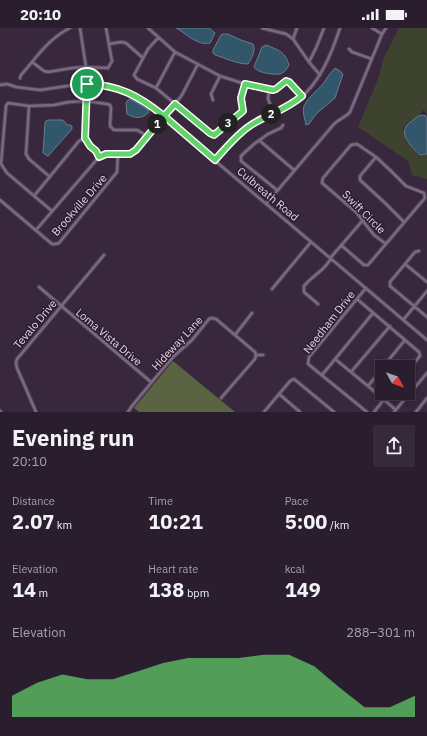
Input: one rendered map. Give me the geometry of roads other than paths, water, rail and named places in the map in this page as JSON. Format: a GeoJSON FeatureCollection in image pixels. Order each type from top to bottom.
{"type":"FeatureCollection","features":[{"type":"Feature","properties":{"kind":"street"},"geometry":{"type":"LineString","coordinates":[[20,78],[53,38],[70,28]]}},
{"type":"Feature","properties":{"kind":"street"},"geometry":{"type":"LineString","coordinates":[[80,28],[87,84],[85,138],[99,157]]}},
{"type":"Feature","properties":{"kind":"street"},"geometry":{"type":"LineString","coordinates":[[32,62],[44,71],[48,72],[86,67],[108,68],[112,61],[106,28]]}},
{"type":"Feature","properties":{"kind":"street"},"geometry":{"type":"LineString","coordinates":[[148,28],[175,52],[220,76],[269,90],[276,89],[286,81],[289,82],[302,96]]}},
{"type":"Feature","properties":{"kind":"street"},"geometry":{"type":"LineString","coordinates":[[262,28],[286,34],[293,39],[320,75]]}},
{"type":"Feature","properties":{"kind":"street"},"geometry":{"type":"LineString","coordinates":[[293,39],[297,28]]}},
{"type":"Feature","properties":{"kind":"street"},"geometry":{"type":"LineString","coordinates":[[309,62],[324,28]]}},
{"type":"Feature","properties":{"kind":"street"},"geometry":{"type":"LineString","coordinates":[[215,160],[229,144],[250,125],[288,107],[311,88],[328,62],[340,28]]}},
{"type":"Feature","properties":{"kind":"street"},"geometry":{"type":"LineString","coordinates":[[372,28],[382,34]]}},
{"type":"Feature","properties":{"kind":"street"},"geometry":{"type":"LineString","coordinates":[[266,204],[334,124],[350,112],[382,34],[386,28]]}},
{"type":"Feature","properties":{"kind":"street"},"geometry":{"type":"LineString","coordinates":[[158,38],[148,50],[134,75],[156,88],[210,133],[214,135],[243,111],[241,98],[245,84]]}},
{"type":"Feature","properties":{"kind":"street"},"geometry":{"type":"LineString","coordinates":[[109,44],[121,42],[126,43],[143,58]]}},
{"type":"Feature","properties":{"kind":"street"},"geometry":{"type":"LineString","coordinates":[[349,49],[352,52],[372,59]]}},
{"type":"Feature","properties":{"kind":"street"},"geometry":{"type":"LineString","coordinates":[[156,88],[175,52]]}},
{"type":"Feature","properties":{"kind":"street"},"geometry":{"type":"LineString","coordinates":[[36,230],[99,157],[106,154],[130,154],[136,150],[182,95],[198,64]]}},
{"type":"Feature","properties":{"kind":"street"},"geometry":{"type":"LineString","coordinates":[[213,100],[211,94],[220,76]]}},
{"type":"Feature","properties":{"kind":"street","name":"Culbreath Road"},"geometry":{"type":"LineString","coordinates":[[0,85],[7,84],[16,87],[40,90],[75,84],[87,84],[108,86],[130,93],[164,116],[427,340]]}},
{"type":"Feature","properties":{"kind":"street"},"geometry":{"type":"LineString","coordinates":[[269,90],[268,100],[271,106]]}},
{"type":"Feature","properties":{"kind":"street"},"geometry":{"type":"LineString","coordinates":[[52,211],[7,174],[1,164],[6,106],[8,103],[29,106],[86,101],[107,104],[110,105],[111,108],[110,126],[114,130],[137,130],[147,136]]}},
{"type":"Feature","properties":{"kind":"street"},"geometry":{"type":"LineString","coordinates":[[29,106],[26,154],[28,159],[50,177]]}},
{"type":"Feature","properties":{"kind":"street"},"geometry":{"type":"LineString","coordinates":[[278,190],[241,161],[241,156],[254,144],[268,134],[281,128],[283,125]]}},
{"type":"Feature","properties":{"kind":"street"},"geometry":{"type":"LineString","coordinates":[[34,196],[79,141],[85,138]]}},
{"type":"Feature","properties":{"kind":"street"},"geometry":{"type":"LineString","coordinates":[[260,140],[294,170]]}},
{"type":"Feature","properties":{"kind":"street","name":"Swift Circle"},"geometry":{"type":"LineString","coordinates":[[341,245],[364,265],[368,265],[386,244],[404,222],[425,198],[424,193],[406,186],[376,157],[357,144],[351,145],[323,178],[322,183],[356,212],[374,235],[386,244]]}},
{"type":"Feature","properties":{"kind":"street","name":"Brookville Drive"},"geometry":{"type":"LineString","coordinates":[[0,200],[52,244],[55,244],[59,242],[117,172],[118,154]]}},
{"type":"Feature","properties":{"kind":"street"},"geometry":{"type":"LineString","coordinates":[[376,157],[360,176],[360,180],[404,222]]}},
{"type":"Feature","properties":{"kind":"street"},"geometry":{"type":"LineString","coordinates":[[318,304],[304,292],[304,286],[308,280],[322,270],[363,220]]}},
{"type":"Feature","properties":{"kind":"street"},"geometry":{"type":"LineString","coordinates":[[272,289],[311,242]]}},
{"type":"Feature","properties":{"kind":"street"},"geometry":{"type":"LineString","coordinates":[[419,251],[415,252],[390,282],[390,286],[427,317]]}},
{"type":"Feature","properties":{"kind":"street","name":"Tevalo Drive"},"geometry":{"type":"LineString","coordinates":[[36,412],[16,363],[16,359],[104,255]]}},
{"type":"Feature","properties":{"kind":"street"},"geometry":{"type":"LineString","coordinates":[[405,264],[427,282]]}},
{"type":"Feature","properties":{"kind":"street","name":"Loma Vista Drive"},"geometry":{"type":"LineString","coordinates":[[39,287],[152,382]]}},
{"type":"Feature","properties":{"kind":"street","name":"Needham Drive"},"geometry":{"type":"LineString","coordinates":[[366,288],[309,357],[308,364],[367,412]]}},
{"type":"Feature","properties":{"kind":"street"},"geometry":{"type":"LineString","coordinates":[[404,319],[427,291]]}},
{"type":"Feature","properties":{"kind":"street"},"geometry":{"type":"LineString","coordinates":[[357,299],[420,352],[420,356],[415,362]]}},
{"type":"Feature","properties":{"kind":"street"},"geometry":{"type":"LineString","coordinates":[[235,335],[252,313]]}},
{"type":"Feature","properties":{"kind":"street"},"geometry":{"type":"LineString","coordinates":[[322,375],[373,313]]}},
{"type":"Feature","properties":{"kind":"street","name":"Hideway Lane"},"geometry":{"type":"LineString","coordinates":[[128,412],[174,356],[192,340],[212,318],[216,319],[255,352],[256,355]]}},
{"type":"Feature","properties":{"kind":"street"},"geometry":{"type":"LineString","coordinates":[[351,372],[390,326]]}},
{"type":"Feature","properties":{"kind":"street"},"geometry":{"type":"LineString","coordinates":[[389,360],[405,340]]}},
{"type":"Feature","properties":{"kind":"street"},"geometry":{"type":"LineString","coordinates":[[221,398],[255,359],[256,355],[263,355]]}},
{"type":"Feature","properties":{"kind":"street"},"geometry":{"type":"LineString","coordinates":[[335,359],[375,392]]}},
{"type":"Feature","properties":{"kind":"street"},"geometry":{"type":"LineString","coordinates":[[385,400],[395,411],[427,373]]}},
{"type":"Feature","properties":{"kind":"street"},"geometry":{"type":"LineString","coordinates":[[368,386],[375,378]]}},
{"type":"Feature","properties":{"kind":"street"},"geometry":{"type":"LineString","coordinates":[[265,411],[290,381],[294,380],[334,412]]}},
{"type":"Feature","properties":{"kind":"street"},"geometry":{"type":"LineString","coordinates":[[279,394],[300,412]]}},
{"type":"Feature","properties":{"kind":"street"},"geometry":{"type":"LineString","coordinates":[[416,412],[427,398]]}},
{"type":"Feature","properties":{"kind":"street"},"geometry":{"type":"LineString","coordinates":[[374,412],[383,400]]}},
{"type":"Feature","properties":{"kind":"water"},"geometry":{"type":"Polygon","coordinates":[[[176,28],[209,28],[215,33],[210,43],[201,43],[192,39],[176,28]]]}},
{"type":"Feature","properties":{"kind":"water"},"geometry":{"type":"Polygon","coordinates":[[[223,34],[228,34],[253,44],[254,51],[248,64],[231,61],[213,53],[213,50],[223,34]]]}},
{"type":"Feature","properties":{"kind":"water"},"geometry":{"type":"Polygon","coordinates":[[[266,45],[283,54],[287,60],[289,65],[282,73],[264,73],[255,69],[254,67],[262,47],[266,45]]]}},
{"type":"Feature","properties":{"kind":"water"},"geometry":{"type":"Polygon","coordinates":[[[335,68],[343,74],[335,98],[316,114],[309,124],[306,125],[303,113],[304,106],[335,68]]]}},
{"type":"Feature","properties":{"kind":"water"},"geometry":{"type":"Polygon","coordinates":[[[131,99],[149,112],[138,118],[127,114],[126,103],[131,99]]]}},
{"type":"Feature","properties":{"kind":"water"},"geometry":{"type":"Polygon","coordinates":[[[418,116],[426,116],[427,118],[427,154],[420,155],[407,141],[405,136],[405,128],[418,116]]]}},
{"type":"Feature","properties":{"kind":"water"},"geometry":{"type":"Polygon","coordinates":[[[48,120],[63,120],[67,125],[72,126],[72,129],[48,156],[43,153],[45,123],[48,120]]]}}]}
